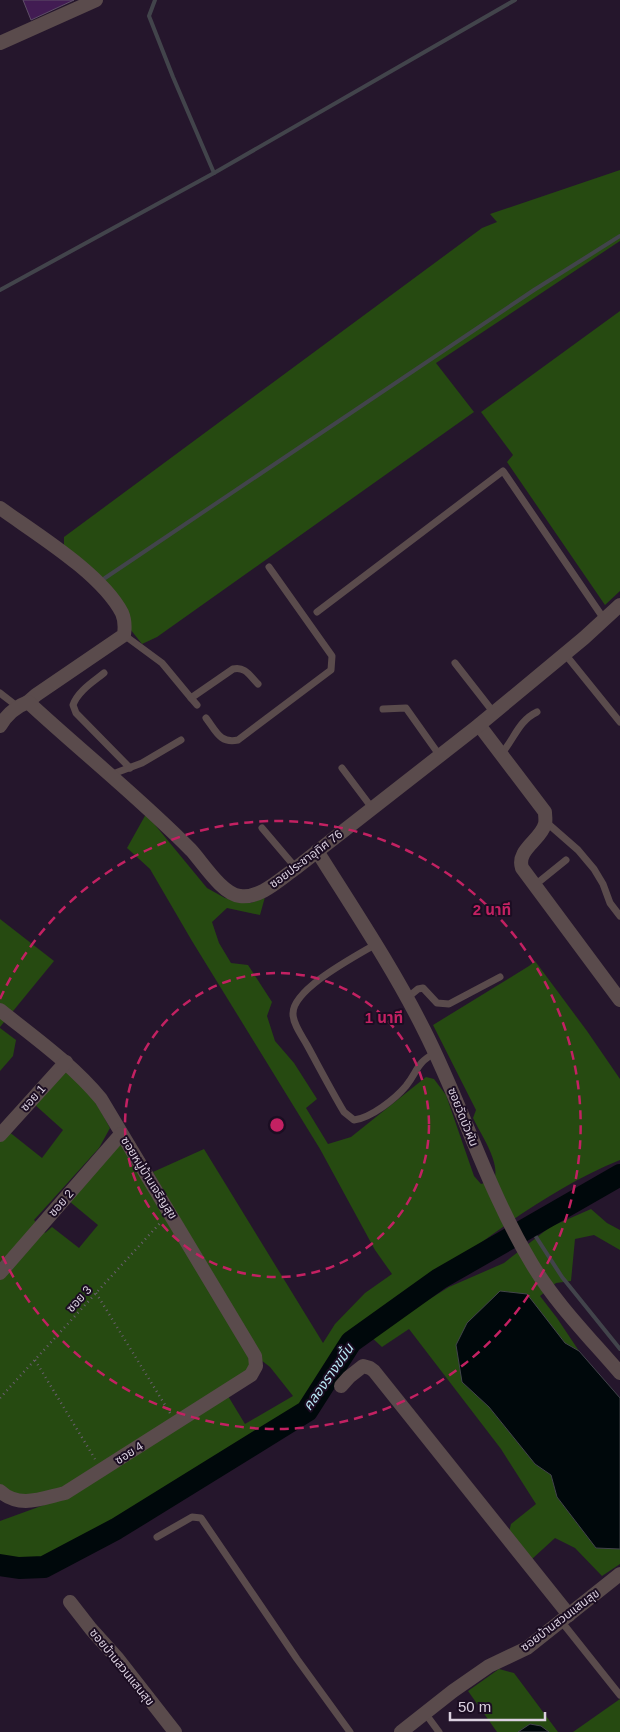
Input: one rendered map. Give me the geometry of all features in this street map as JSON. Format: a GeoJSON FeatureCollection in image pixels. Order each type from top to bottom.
{"type":"FeatureCollection","features":[{"type":"Feature","properties":{"kind":"street"},"geometry":{"type":"LineString","coordinates":[[0,43],[96,0]]}},
{"type":"Feature","properties":{"kind":"street"},"geometry":{"type":"LineString","coordinates":[[0,508],[70,558],[96,580],[122,614],[125,626],[124,635],[23,704],[6,717],[0,726]]}},
{"type":"Feature","properties":{"kind":"street","name":"ซอยประชาอุทิศ 76"},"geometry":{"type":"LineString","coordinates":[[23,704],[110,775],[164,823],[225,889],[239,896],[253,896],[296,868],[440,756],[565,654],[620,605]]}},
{"type":"Feature","properties":{"kind":"street"},"geometry":{"type":"LineString","coordinates":[[479,725],[545,812],[546,822],[542,830],[522,855],[520,862],[522,868],[620,1000]]}},
{"type":"Feature","properties":{"kind":"street","name":"ซอยวัดบัวผัน"},"geometry":{"type":"LineString","coordinates":[[317,851],[376,944],[407,998],[453,1092],[486,1176],[518,1239],[552,1294],[620,1373]]}},
{"type":"Feature","properties":{"kind":"street","name":"ซอยหมู่บ้านเจริญสุข"},"geometry":{"type":"LineString","coordinates":[[0,1010],[66,1062],[85,1079],[101,1099],[255,1356],[256,1366],[251,1375]]}},
{"type":"Feature","properties":{"kind":"street","name":"ซอย 1"},"geometry":{"type":"LineString","coordinates":[[0,1135],[66,1062]]}},
{"type":"Feature","properties":{"kind":"street","name":"ซอย 2"},"geometry":{"type":"LineString","coordinates":[[0,1273],[121,1134]]}},
{"type":"Feature","properties":{"kind":"street"},"geometry":{"type":"LineString","coordinates":[[342,1386],[349,1377],[363,1366],[374,1371],[565,1618]]}},
{"type":"Feature","properties":{"kind":"street","name":"ซอย 4"},"geometry":{"type":"LineString","coordinates":[[0,1491],[19,1502],[65,1492],[251,1375]]}},
{"type":"Feature","properties":{"kind":"street","name":"ซอยบ้านสวนแสนสุข"},"geometry":{"type":"LineString","coordinates":[[401,1732],[489,1666],[526,1648],[620,1574]]}},
{"type":"Feature","properties":{"kind":"street","name":"ซอยบ้านสวนแสนสุข"},"geometry":{"type":"LineString","coordinates":[[70,1602],[118,1659],[174,1732]]}},
{"type":"Feature","properties":{"kind":"lane"},"geometry":{"type":"LineString","coordinates":[[317,612],[503,471],[604,619]]}},
{"type":"Feature","properties":{"kind":"lane"},"geometry":{"type":"LineString","coordinates":[[206,718],[220,738],[228,742],[238,740],[331,670],[332,656],[269,567]]}},
{"type":"Feature","properties":{"kind":"lane"},"geometry":{"type":"LineString","coordinates":[[124,635],[162,663],[197,706]]}},
{"type":"Feature","properties":{"kind":"lane"},"geometry":{"type":"LineString","coordinates":[[565,654],[620,722]]}},
{"type":"Feature","properties":{"kind":"lane"},"geometry":{"type":"LineString","coordinates":[[455,663],[494,713]]}},
{"type":"Feature","properties":{"kind":"lane"},"geometry":{"type":"LineString","coordinates":[[191,698],[233,668],[240,667],[258,684]]}},
{"type":"Feature","properties":{"kind":"lane"},"geometry":{"type":"LineString","coordinates":[[104,673],[75,699],[73,705],[76,713],[130,768]]}},
{"type":"Feature","properties":{"kind":"lane"},"geometry":{"type":"LineString","coordinates":[[0,693],[23,704]]}},
{"type":"Feature","properties":{"kind":"lane"},"geometry":{"type":"LineString","coordinates":[[383,709],[406,708],[440,756]]}},
{"type":"Feature","properties":{"kind":"lane"},"geometry":{"type":"LineString","coordinates":[[501,754],[508,747],[520,724],[530,715],[537,712]]}},
{"type":"Feature","properties":{"kind":"lane"},"geometry":{"type":"LineString","coordinates":[[110,775],[130,768],[181,740]]}},
{"type":"Feature","properties":{"kind":"lane"},"geometry":{"type":"LineString","coordinates":[[342,768],[372,808]]}},
{"type":"Feature","properties":{"kind":"lane"},"geometry":{"type":"LineString","coordinates":[[546,822],[578,850],[594,869],[603,884],[610,903],[620,916]]}},
{"type":"Feature","properties":{"kind":"lane"},"geometry":{"type":"LineString","coordinates":[[262,828],[296,868]]}},
{"type":"Feature","properties":{"kind":"lane"},"geometry":{"type":"LineString","coordinates":[[535,885],[566,860]]}},
{"type":"Feature","properties":{"kind":"lane"},"geometry":{"type":"LineString","coordinates":[[376,944],[335,968],[304,992],[295,1004],[293,1014],[299,1030],[344,1112],[354,1120],[363,1119],[378,1111],[406,1086],[419,1065],[435,1054]]}},
{"type":"Feature","properties":{"kind":"lane"},"geometry":{"type":"LineString","coordinates":[[407,998],[418,989],[423,988],[437,1003],[449,1004],[500,977]]}},
{"type":"Feature","properties":{"kind":"lane"},"geometry":{"type":"LineString","coordinates":[[157,1536],[192,1517],[197,1516],[204,1521],[297,1660],[350,1732]]}},
{"type":"Feature","properties":{"kind":"lane"},"geometry":{"type":"LineString","coordinates":[[565,1618],[620,1695]]}},
{"type":"Feature","properties":{"kind":"lane"},"geometry":{"type":"LineString","coordinates":[[425,1713],[439,1732]]}},
{"type":"Feature","properties":{"kind":"path","name":"ซอย 3"},"geometry":{"type":"LineString","coordinates":[[0,1398],[170,1212]]}},
{"type":"Feature","properties":{"kind":"path"},"geometry":{"type":"LineString","coordinates":[[96,1293],[176,1423]]}},
{"type":"Feature","properties":{"kind":"path"},"geometry":{"type":"LineString","coordinates":[[35,1360],[102,1470]]}},
{"type":"Feature","properties":{"kind":"green space"},"geometry":{"type":"Polygon","coordinates":[[[620,170],[620,241],[436,363],[474,412],[157,637],[142,644],[64,546],[64,537],[482,228],[497,222],[490,214],[620,170]]]}},
{"type":"Feature","properties":{"kind":"green space"},"geometry":{"type":"Polygon","coordinates":[[[620,311],[620,591],[605,605],[507,462],[513,455],[481,412],[620,311]]]}},
{"type":"Feature","properties":{"kind":"green space"},"geometry":{"type":"Polygon","coordinates":[[[146,814],[207,888],[225,898],[251,903],[265,897],[260,915],[227,908],[212,922],[219,943],[231,963],[248,965],[272,1002],[267,1016],[275,1041],[294,1063],[317,1099],[306,1108],[328,1144],[351,1137],[426,1077],[434,1079],[446,1095],[474,1176],[481,1184],[494,1180],[495,1166],[493,1157],[473,1118],[476,1110],[433,1025],[535,961],[620,1079],[620,1160],[591,1173],[535,1205],[405,1299],[391,1304],[363,1325],[338,1348],[303,1407],[268,1432],[124,1519],[43,1561],[0,1561],[0,1521],[55,1501],[228,1396],[245,1424],[293,1396],[270,1367],[261,1360],[153,1172],[204,1149],[323,1343],[335,1324],[365,1293],[392,1274],[375,1250],[320,1149],[150,869],[127,848],[146,814]]]}},
{"type":"Feature","properties":{"kind":"green space"},"geometry":{"type":"Polygon","coordinates":[[[0,919],[54,961],[0,1027],[0,919]]]}},
{"type":"Feature","properties":{"kind":"green space"},"geometry":{"type":"Polygon","coordinates":[[[0,1028],[16,1040],[13,1056],[0,1071],[0,1028]]]}},
{"type":"Feature","properties":{"kind":"green space"},"geometry":{"type":"Polygon","coordinates":[[[64,1069],[91,1096],[110,1128],[99,1148],[34,1220],[45,1233],[52,1227],[79,1248],[98,1225],[69,1201],[114,1148],[121,1145],[247,1353],[250,1364],[245,1373],[66,1488],[21,1498],[0,1485],[0,1140],[8,1131],[42,1158],[63,1130],[34,1104],[64,1069]]]}},
{"type":"Feature","properties":{"kind":"green space"},"geometry":{"type":"Polygon","coordinates":[[[591,1209],[607,1223],[620,1230],[620,1250],[594,1235],[575,1239],[571,1281],[556,1283],[540,1296],[579,1351],[565,1343],[550,1326],[462,1382],[489,1407],[535,1464],[551,1475],[557,1497],[596,1548],[620,1549],[620,1564],[602,1576],[575,1548],[555,1538],[532,1559],[509,1532],[511,1524],[536,1504],[501,1449],[409,1329],[382,1347],[370,1336],[449,1287],[504,1263],[550,1227],[591,1209]]]}},
{"type":"Feature","properties":{"kind":"green space"},"geometry":{"type":"Polygon","coordinates":[[[499,1669],[514,1673],[558,1732],[549,1732],[530,1724],[518,1732],[497,1732],[468,1691],[499,1669]]]}},
{"type":"Feature","properties":{"kind":"green space"},"geometry":{"type":"Polygon","coordinates":[[[620,1699],[620,1732],[573,1732],[620,1699]]]}},
{"type":"Feature","properties":{"kind":"shaded area"},"geometry":{"type":"Polygon","coordinates":[[[500,1291],[527,1294],[565,1343],[579,1351],[620,1398],[620,1549],[596,1548],[557,1497],[551,1475],[535,1464],[489,1407],[462,1382],[456,1345],[467,1323],[500,1291]]]}},
{"type":"Feature","properties":{"kind":"shaded area"},"geometry":{"type":"Polygon","coordinates":[[[530,1724],[541,1726],[549,1732],[518,1732],[530,1724]]]}},
{"type":"Feature","properties":{"kind":"building"},"geometry":{"type":"Polygon","coordinates":[[[23,0],[74,0],[31,20],[23,0]]]}},
{"type":"Feature","properties":{"kind":"waterway"},"geometry":{"type":"LineString","coordinates":[[155,0],[149,16],[214,173]]}},
{"type":"Feature","properties":{"kind":"waterway"},"geometry":{"type":"LineString","coordinates":[[0,290],[214,173],[515,0]]}},
{"type":"Feature","properties":{"kind":"waterway"},"geometry":{"type":"LineString","coordinates":[[105,578],[534,290],[620,236]]}},
{"type":"Feature","properties":{"kind":"waterway","name":"คลองรางขมิ้น"},"geometry":{"type":"LineString","coordinates":[[0,1565],[19,1568],[44,1567],[116,1529],[307,1411],[351,1342],[439,1279],[620,1175]]}},
{"type":"Feature","properties":{"kind":"waterway"},"geometry":{"type":"LineString","coordinates":[[529,1226],[562,1277],[620,1349]]}}]}
